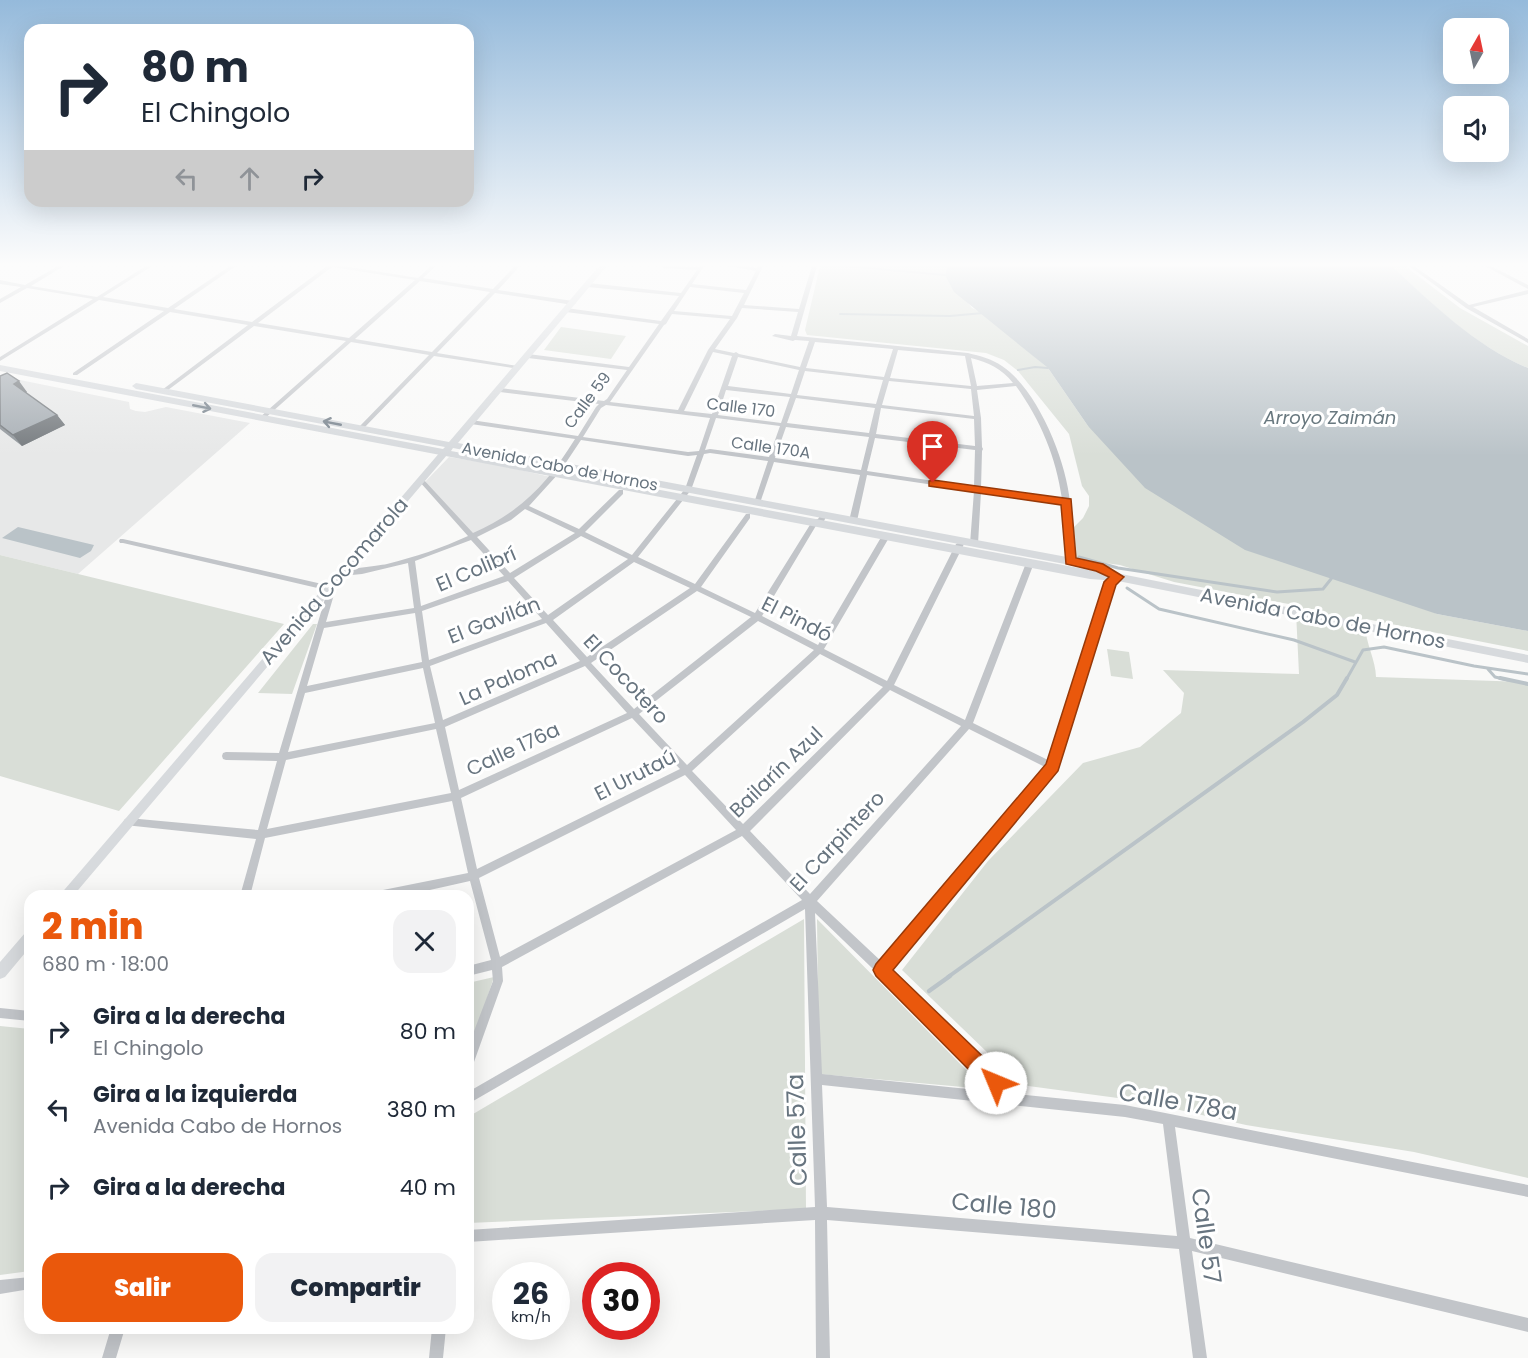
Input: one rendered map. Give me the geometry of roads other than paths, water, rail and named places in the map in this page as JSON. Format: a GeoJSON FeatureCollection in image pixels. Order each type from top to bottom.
{"type":"FeatureCollection","features":[{"type":"Feature","properties":{"kind":"main road","name":"Avenida Cocomarola"},"geometry":{"type":"LineString","coordinates":[[70,890],[551,329]]}},
{"type":"Feature","properties":{"kind":"main road","name":"Avenida Cabo de Hornos"},"geometry":{"type":"LineString","coordinates":[[0,360],[361,428],[447,449]]}},
{"type":"Feature","properties":{"kind":"main road","name":"Avenida Cabo de Hornos"},"geometry":{"type":"LineString","coordinates":[[0,367],[261,419],[447,449],[685,494],[886,536],[959,546],[974,544],[1070,561],[1099,567],[1118,577]]}},
{"type":"Feature","properties":{"kind":"main road","name":"Avenida Cabo de Hornos"},"geometry":{"type":"LineString","coordinates":[[685,494],[757,503],[824,515],[1030,563],[1101,577],[1118,577],[1528,659]]}},
{"type":"Feature","properties":{"kind":"main road"},"geometry":{"type":"LineString","coordinates":[[0,972],[24,944]]}},
{"type":"Feature","properties":{"kind":"street"},"geometry":{"type":"LineString","coordinates":[[0,367],[3,364],[0,360],[49,329]]}},
{"type":"Feature","properties":{"kind":"street"},"geometry":{"type":"LineString","coordinates":[[75,374],[141,329]]}},
{"type":"Feature","properties":{"kind":"street"},"geometry":{"type":"LineString","coordinates":[[164,391],[246,329]]}},
{"type":"Feature","properties":{"kind":"street"},"geometry":{"type":"LineString","coordinates":[[286,329],[518,368]]}},
{"type":"Feature","properties":{"kind":"street"},"geometry":{"type":"LineString","coordinates":[[261,419],[362,329]]}},
{"type":"Feature","properties":{"kind":"street"},"geometry":{"type":"LineString","coordinates":[[361,428],[457,329]]}},
{"type":"Feature","properties":{"kind":"street","name":"Calle 59"},"geometry":{"type":"LineString","coordinates":[[341,573],[411,560],[472,538],[524,506],[558,470],[599,407],[605,403],[659,329]]}},
{"type":"Feature","properties":{"kind":"street"},"geometry":{"type":"LineString","coordinates":[[680,413],[711,350],[726,329]]}},
{"type":"Feature","properties":{"kind":"street"},"geometry":{"type":"LineString","coordinates":[[793,339],[796,329]]}},
{"type":"Feature","properties":{"kind":"street"},"geometry":{"type":"LineString","coordinates":[[1507,329],[1528,341]]}},
{"type":"Feature","properties":{"kind":"street"},"geometry":{"type":"LineString","coordinates":[[775,336],[895,350],[968,355],[997,364],[1018,384],[1050,435],[1063,476],[1067,502],[1070,561]]}},
{"type":"Feature","properties":{"kind":"street"},"geometry":{"type":"LineString","coordinates":[[757,503],[812,341]]}},
{"type":"Feature","properties":{"kind":"street"},"geometry":{"type":"LineString","coordinates":[[711,350],[802,369],[886,379],[976,388],[1018,384]]}},
{"type":"Feature","properties":{"kind":"street"},"geometry":{"type":"LineString","coordinates":[[853,521],[871,437],[895,350]]}},
{"type":"Feature","properties":{"kind":"street","name":"El Gavilán"},"geometry":{"type":"LineString","coordinates":[[301,691],[426,664],[547,620],[633,559],[685,494],[726,388],[736,354]]}},
{"type":"Feature","properties":{"kind":"street"},"geometry":{"type":"LineString","coordinates":[[968,355],[976,388],[980,449],[974,544]]}},
{"type":"Feature","properties":{"kind":"street"},"geometry":{"type":"LineString","coordinates":[[528,356],[631,369]]}},
{"type":"Feature","properties":{"kind":"street"},"geometry":{"type":"LineString","coordinates":[[726,388],[978,418]]}},
{"type":"Feature","properties":{"kind":"street","name":"Calle 170"},"geometry":{"type":"LineString","coordinates":[[500,390],[980,449]]}},
{"type":"Feature","properties":{"kind":"street","name":"Calle 170A"},"geometry":{"type":"LineString","coordinates":[[471,422],[688,454],[710,451],[1067,502]]}},
{"type":"Feature","properties":{"kind":"street","name":"El Cocotero"},"geometry":{"type":"LineString","coordinates":[[421,480],[633,714],[743,831],[810,901],[1012,1099]]}},
{"type":"Feature","properties":{"kind":"street","name":"El Colibrí"},"geometry":{"type":"LineString","coordinates":[[320,626],[418,610],[510,577],[579,534],[621,492]]}},
{"type":"Feature","properties":{"kind":"street","name":"El Pindó"},"geometry":{"type":"LineString","coordinates":[[524,506],[757,617],[890,686],[1053,766]]}},
{"type":"Feature","properties":{"kind":"street","name":"Calle 176a"},"geometry":{"type":"LineString","coordinates":[[128,822],[261,835],[456,796],[633,714],[757,617],[815,522],[821,521],[824,515]]}},
{"type":"Feature","properties":{"kind":"street","name":"La Paloma"},"geometry":{"type":"LineString","coordinates":[[226,756],[282,757],[440,725],[586,662],[696,588],[748,516]]}},
{"type":"Feature","properties":{"kind":"street","name":"El Urutaú"},"geometry":{"type":"LineString","coordinates":[[407,890],[474,876],[687,770],[820,650],[886,536]]}},
{"type":"Feature","properties":{"kind":"street"},"geometry":{"type":"LineString","coordinates":[[123,541],[328,588],[331,591],[246,890]]}},
{"type":"Feature","properties":{"kind":"street","name":"Bailarín Azul"},"geometry":{"type":"LineString","coordinates":[[474,970],[497,964],[743,831],[890,686],[959,546]]}},
{"type":"Feature","properties":{"kind":"street"},"geometry":{"type":"LineString","coordinates":[[411,560],[426,664],[474,876],[497,964],[498,981],[474,1046]]}},
{"type":"Feature","properties":{"kind":"street","name":"El Carpintero"},"geometry":{"type":"LineString","coordinates":[[474,1095],[810,901],[968,724],[1030,563]]}},
{"type":"Feature","properties":{"kind":"street"},"geometry":{"type":"LineString","coordinates":[[882,970],[1053,766],[1110,582],[1118,577]]}},
{"type":"Feature","properties":{"kind":"street","name":"Calle 57a"},"geometry":{"type":"LineString","coordinates":[[810,901],[821,1213],[823,1358]]}},
{"type":"Feature","properties":{"kind":"street"},"geometry":{"type":"LineString","coordinates":[[0,1013],[24,1015]]}},
{"type":"Feature","properties":{"kind":"street","name":"Calle 178a"},"geometry":{"type":"LineString","coordinates":[[816,1079],[1125,1112],[1528,1191]]}},
{"type":"Feature","properties":{"kind":"street","name":"Calle 57"},"geometry":{"type":"LineString","coordinates":[[1168,1119],[1200,1358]]}},
{"type":"Feature","properties":{"kind":"street","name":"Calle 180"},"geometry":{"type":"LineString","coordinates":[[474,1236],[821,1213],[1185,1244],[1528,1325]]}},
{"type":"Feature","properties":{"kind":"street"},"geometry":{"type":"LineString","coordinates":[[0,1287],[24,1284]]}},
{"type":"Feature","properties":{"kind":"street"},"geometry":{"type":"LineString","coordinates":[[109,1358],[116,1334]]}},
{"type":"Feature","properties":{"kind":"street"},"geometry":{"type":"LineString","coordinates":[[436,1358],[438,1334]]}},
{"type":"Feature","properties":{"kind":"water","name":"Arroyo Zaimán"},"geometry":{"type":"Polygon","coordinates":[[[1000,329],[1464,329],[1491,349],[1528,368],[1528,631],[1437,614],[1245,550],[1145,488],[1088,426],[1048,368],[1000,329]]]}},
{"type":"Feature","properties":{"kind":"water"},"geometry":{"type":"Polygon","coordinates":[[[18,527],[94,545],[91,551],[80,558],[2,538],[18,527]]]}},
{"type":"Feature","properties":{"kind":"waterway"},"geometry":{"type":"LineString","coordinates":[[1018,370],[1035,367],[1048,368]]}},
{"type":"Feature","properties":{"kind":"waterway"},"geometry":{"type":"LineString","coordinates":[[1079,557],[1118,568],[1277,592],[1323,589],[1331,579]]}},
{"type":"Feature","properties":{"kind":"waterway"},"geometry":{"type":"LineString","coordinates":[[1127,588],[1159,609],[1294,640],[1355,662]]}},
{"type":"Feature","properties":{"kind":"waterway"},"geometry":{"type":"LineString","coordinates":[[1346,680],[1363,650],[1384,647],[1474,666],[1528,674]]}},
{"type":"Feature","properties":{"kind":"waterway"},"geometry":{"type":"LineString","coordinates":[[1487,668],[1495,677],[1508,680]]}},
{"type":"Feature","properties":{"kind":"waterway"},"geometry":{"type":"LineString","coordinates":[[948,977],[1303,722],[1337,695],[1347,678]]}},
{"type":"Feature","properties":{"kind":"waterway"},"geometry":{"type":"LineString","coordinates":[[1500,678],[1528,684]]}},
{"type":"Feature","properties":{"kind":"waterway"},"geometry":{"type":"LineString","coordinates":[[929,991],[950,976]]}}]}
